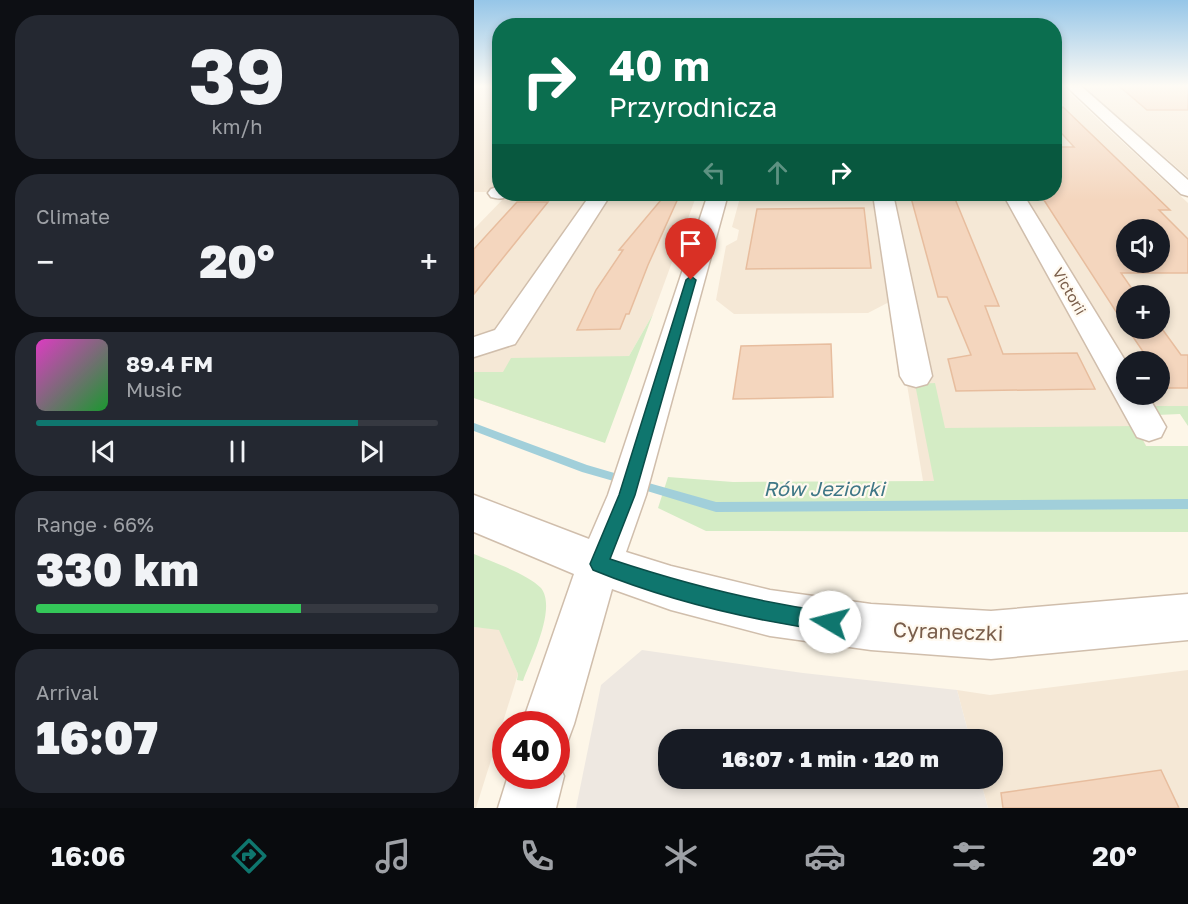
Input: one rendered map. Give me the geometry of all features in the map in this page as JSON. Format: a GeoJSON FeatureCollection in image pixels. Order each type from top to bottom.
{"type":"FeatureCollection","features":[{"type":"Feature","properties":{"kind":"street"},"geometry":{"type":"LineString","coordinates":[[1113,124],[1188,190]]}},
{"type":"Feature","properties":{"kind":"street"},"geometry":{"type":"LineString","coordinates":[[474,347],[506,337],[596,201]]}},
{"type":"Feature","properties":{"kind":"street"},"geometry":{"type":"LineString","coordinates":[[552,711],[569,651],[599,564],[627,495],[716,201]]}},
{"type":"Feature","properties":{"kind":"street"},"geometry":{"type":"LineString","coordinates":[[884,201],[916,376]]}},
{"type":"Feature","properties":{"kind":"street","name":"Victorii"},"geometry":{"type":"LineString","coordinates":[[1017,201],[1116,371]]}},
{"type":"Feature","properties":{"kind":"street"},"geometry":{"type":"LineString","coordinates":[[1136,405],[1149,427]]}},
{"type":"Feature","properties":{"kind":"street","name":"Cyraneczki"},"geometry":{"type":"LineString","coordinates":[[474,513],[599,564],[671,588],[770,613],[871,627],[991,635],[1188,617]]}},
{"type":"Feature","properties":{"kind":"street"},"geometry":{"type":"LineString","coordinates":[[527,808],[532,789]]}},
{"type":"Feature","properties":{"kind":"shaded area"},"geometry":{"type":"Polygon","coordinates":[[[474,124],[492,124],[492,192],[474,192],[474,124]]]}},
{"type":"Feature","properties":{"kind":"shaded area"},"geometry":{"type":"Polygon","coordinates":[[[1062,124],[1103,124],[1188,203],[1188,406],[1152,406],[1170,405],[1170,351],[1119,351],[1027,201],[1062,201],[1062,124]]]}},
{"type":"Feature","properties":{"kind":"shaded area"},"geometry":{"type":"Polygon","coordinates":[[[1126,124],[1188,124],[1188,177],[1126,124]]]}},
{"type":"Feature","properties":{"kind":"shaded area"},"geometry":{"type":"Polygon","coordinates":[[[501,201],[694,201],[653,314],[629,356],[570,431],[474,398],[474,229],[501,201]]]}},
{"type":"Feature","properties":{"kind":"shaded area"},"geometry":{"type":"Polygon","coordinates":[[[739,201],[1009,201],[1116,392],[1116,405],[1123,405],[1166,481],[923,481],[893,300],[868,313],[734,314],[716,300],[726,246],[737,240],[739,230],[732,227],[739,201]]]}},
{"type":"Feature","properties":{"kind":"shaded area"},"geometry":{"type":"Polygon","coordinates":[[[474,627],[499,629],[518,674],[506,711],[492,711],[492,757],[476,808],[474,808],[474,627]]]}},
{"type":"Feature","properties":{"kind":"shaded area"},"geometry":{"type":"Polygon","coordinates":[[[642,650],[803,673],[957,690],[967,729],[658,729],[658,789],[983,789],[988,808],[576,808],[601,685],[642,650]]]}},
{"type":"Feature","properties":{"kind":"shaded area"},"geometry":{"type":"Polygon","coordinates":[[[1188,670],[1188,808],[988,808],[983,789],[1003,789],[1003,729],[967,729],[957,690],[990,695],[1188,670]]]}},
{"type":"Feature","properties":{"kind":"green space"},"geometry":{"type":"Polygon","coordinates":[[[653,314],[605,443],[474,398],[474,372],[503,372],[511,358],[629,356],[653,314]]]}},
{"type":"Feature","properties":{"kind":"green space"},"geometry":{"type":"Polygon","coordinates":[[[935,383],[945,428],[1135,426],[1146,446],[1188,446],[1188,532],[706,531],[658,508],[668,477],[733,482],[934,481],[915,384],[935,383]]]}},
{"type":"Feature","properties":{"kind":"green space"},"geometry":{"type":"Polygon","coordinates":[[[1152,406],[1188,406],[1188,426],[1180,414],[1157,415],[1152,406]]]}},
{"type":"Feature","properties":{"kind":"green space"},"geometry":{"type":"Polygon","coordinates":[[[474,554],[528,578],[541,588],[545,597],[546,608],[541,634],[523,681],[517,680],[518,674],[499,630],[474,627],[474,554]]]}},
{"type":"Feature","properties":{"kind":"building"},"geometry":{"type":"Polygon","coordinates":[[[1062,124],[1080,124],[1170,210],[1159,210],[1168,219],[1116,219],[1116,273],[1121,273],[1129,285],[1116,285],[1116,312],[1045,201],[1062,201],[1062,147],[1074,147],[1062,134],[1062,124]]]}},
{"type":"Feature","properties":{"kind":"building"},"geometry":{"type":"Polygon","coordinates":[[[660,201],[677,201],[629,314],[626,314],[620,329],[577,330],[596,290],[623,250],[619,250],[660,201]]]}},
{"type":"Feature","properties":{"kind":"building"},"geometry":{"type":"Polygon","coordinates":[[[912,201],[956,201],[999,306],[985,306],[1003,354],[1077,353],[1095,389],[956,391],[948,359],[971,355],[947,297],[938,297],[912,201]]]}},
{"type":"Feature","properties":{"kind":"building"},"geometry":{"type":"Polygon","coordinates":[[[517,202],[548,202],[474,294],[474,249],[517,202]]]}},
{"type":"Feature","properties":{"kind":"building"},"geometry":{"type":"Polygon","coordinates":[[[864,208],[871,268],[746,269],[757,209],[864,208]]]}},
{"type":"Feature","properties":{"kind":"building"},"geometry":{"type":"Polygon","coordinates":[[[1170,221],[1188,239],[1188,273],[1170,273],[1170,221]]]}},
{"type":"Feature","properties":{"kind":"building"},"geometry":{"type":"Polygon","coordinates":[[[1134,339],[1169,339],[1181,355],[1188,355],[1188,388],[1170,388],[1170,351],[1143,351],[1134,339]]]}},
{"type":"Feature","properties":{"kind":"building"},"geometry":{"type":"Polygon","coordinates":[[[831,344],[833,397],[733,399],[741,346],[831,344]]]}},
{"type":"Feature","properties":{"kind":"building"},"geometry":{"type":"Polygon","coordinates":[[[1161,770],[1179,808],[1003,808],[1001,793],[1161,770]]]}},
{"type":"Feature","properties":{"kind":"waterway","name":"Rów Jeziorki"},"geometry":{"type":"LineString","coordinates":[[474,427],[586,469],[624,480]]}},
{"type":"Feature","properties":{"kind":"waterway","name":"Rów Jeziorki"},"geometry":{"type":"LineString","coordinates":[[638,484],[716,507],[1188,504]]}},
{"type":"Feature","properties":{"kind":"route"},"geometry":{"type":"LineString","coordinates":[[691,280],[627,495],[599,564],[671,588],[770,613],[830,622]]}}]}
